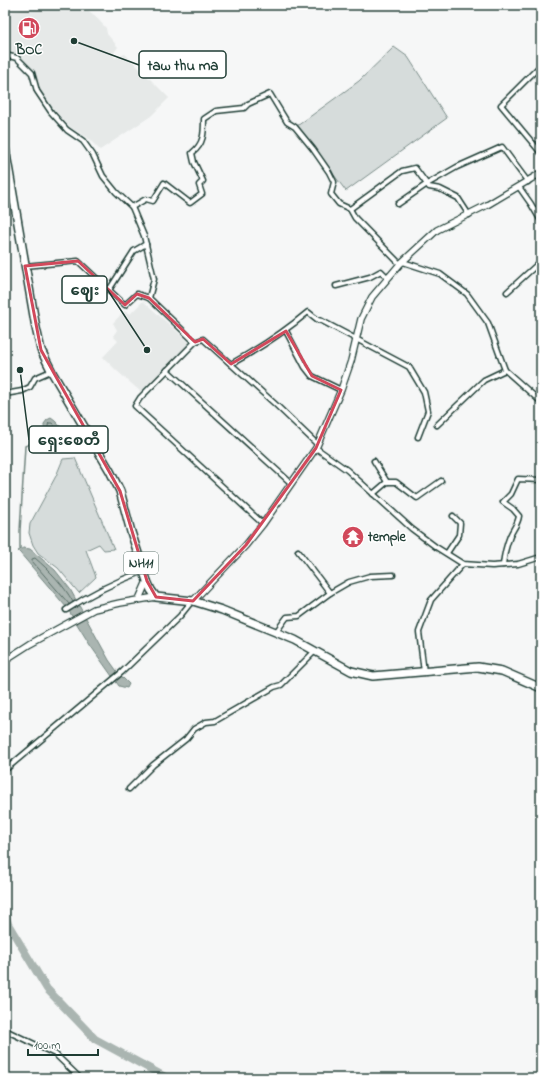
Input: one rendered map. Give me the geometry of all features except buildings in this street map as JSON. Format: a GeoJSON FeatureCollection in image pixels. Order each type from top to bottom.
{"type":"FeatureCollection","features":[{"type":"Feature","properties":{"kind":"highway","name":"NH11"},"geometry":{"type":"LineString","coordinates":[[5,148],[41,350],[51,371],[110,471],[120,491],[131,532],[147,581],[156,597]]}},
{"type":"Feature","properties":{"kind":"highway"},"geometry":{"type":"LineString","coordinates":[[156,597],[193,601],[222,610],[295,640],[351,671],[373,676],[478,667],[502,671],[541,688]]}},
{"type":"Feature","properties":{"kind":"street"},"geometry":{"type":"LineString","coordinates":[[5,55],[17,58],[32,72],[37,91],[51,112],[67,130],[83,140],[93,155],[103,176],[116,192],[132,207],[139,220],[154,280],[148,298]]}},
{"type":"Feature","properties":{"kind":"street"},"geometry":{"type":"LineString","coordinates":[[541,65],[501,105],[541,153]]}},
{"type":"Feature","properties":{"kind":"street"},"geometry":{"type":"LineString","coordinates":[[132,207],[146,199],[153,201],[164,183],[190,203],[202,194],[199,185],[203,181],[194,162],[192,153],[200,148],[204,133],[204,119],[216,111],[244,108],[248,104],[270,94],[287,122],[295,127],[329,172],[334,182],[331,194],[339,204],[350,209],[355,218],[401,263],[440,274],[467,294],[488,323],[505,370],[541,402]]}},
{"type":"Feature","properties":{"kind":"street"},"geometry":{"type":"LineString","coordinates":[[398,204],[426,184],[458,167],[502,147],[528,182]]}},
{"type":"Feature","properties":{"kind":"street"},"geometry":{"type":"LineString","coordinates":[[350,209],[402,171],[415,168],[426,184],[430,187],[440,189],[458,198],[469,215]]}},
{"type":"Feature","properties":{"kind":"street"},"geometry":{"type":"LineString","coordinates":[[5,770],[122,672],[180,616],[246,545],[263,524],[316,446],[341,390],[351,360],[361,319],[372,297],[401,263],[437,230],[469,215],[541,174]]}},
{"type":"Feature","properties":{"kind":"street"},"geometry":{"type":"LineString","coordinates":[[519,187],[541,222]]}},
{"type":"Feature","properties":{"kind":"street"},"geometry":{"type":"LineString","coordinates":[[109,290],[134,251],[146,244]]}},
{"type":"Feature","properties":{"kind":"street"},"geometry":{"type":"LineString","coordinates":[[25,266],[78,261],[125,305],[137,294],[148,298],[195,342]]}},
{"type":"Feature","properties":{"kind":"street"},"geometry":{"type":"LineString","coordinates":[[507,292],[541,261]]}},
{"type":"Feature","properties":{"kind":"street"},"geometry":{"type":"LineString","coordinates":[[336,286],[370,277],[381,271],[388,278]]}},
{"type":"Feature","properties":{"kind":"street"},"geometry":{"type":"LineString","coordinates":[[231,364],[261,348],[286,331],[308,312],[318,320],[322,320],[409,366],[424,392],[428,411],[418,437]]}},
{"type":"Feature","properties":{"kind":"street"},"geometry":{"type":"LineString","coordinates":[[286,331],[305,367],[312,376],[341,390]]}},
{"type":"Feature","properties":{"kind":"street"},"geometry":{"type":"LineString","coordinates":[[263,524],[135,406],[140,398],[195,342],[203,339],[316,446],[347,470],[412,529],[436,547],[463,564],[492,566],[518,564],[541,557]]}},
{"type":"Feature","properties":{"kind":"street"},"geometry":{"type":"LineString","coordinates":[[168,370],[291,483]]}},
{"type":"Feature","properties":{"kind":"street"},"geometry":{"type":"LineString","coordinates":[[437,425],[484,380],[505,370]]}},
{"type":"Feature","properties":{"kind":"street"},"geometry":{"type":"LineString","coordinates":[[5,394],[22,392],[30,387],[35,378],[51,371]]}},
{"type":"Feature","properties":{"kind":"street"},"geometry":{"type":"LineString","coordinates":[[374,461],[387,482]]}},
{"type":"Feature","properties":{"kind":"street"},"geometry":{"type":"LineString","coordinates":[[503,565],[506,548],[518,522],[519,516],[504,502],[511,494],[518,479],[541,480]]}},
{"type":"Feature","properties":{"kind":"street"},"geometry":{"type":"LineString","coordinates":[[373,494],[387,482],[396,482],[417,498],[441,481]]}},
{"type":"Feature","properties":{"kind":"street"},"geometry":{"type":"LineString","coordinates":[[447,554],[459,535],[460,523],[453,516]]}},
{"type":"Feature","properties":{"kind":"street"},"geometry":{"type":"LineString","coordinates":[[298,551],[330,593]]}},
{"type":"Feature","properties":{"kind":"street"},"geometry":{"type":"LineString","coordinates":[[424,672],[419,632],[431,600],[463,564]]}},
{"type":"Feature","properties":{"kind":"street"},"geometry":{"type":"LineString","coordinates":[[66,610],[81,600],[127,577],[144,571]]}},
{"type":"Feature","properties":{"kind":"street"},"geometry":{"type":"LineString","coordinates":[[276,632],[287,618],[299,616],[330,593],[349,582],[370,576],[392,575]]}},
{"type":"Feature","properties":{"kind":"street"},"geometry":{"type":"LineString","coordinates":[[139,599],[147,581]]}},
{"type":"Feature","properties":{"kind":"street"},"geometry":{"type":"LineString","coordinates":[[5,660],[87,612],[100,607],[156,597]]}},
{"type":"Feature","properties":{"kind":"street"},"geometry":{"type":"LineString","coordinates":[[129,789],[153,765],[186,739],[194,729],[206,722],[215,721],[274,686],[281,685],[315,651]]}},
{"type":"Feature","properties":{"kind":"street"},"geometry":{"type":"LineString","coordinates":[[5,1030],[56,1054],[80,1078]]}},
{"type":"Feature","properties":{"kind":"highlighted area"},"geometry":{"type":"Polygon","coordinates":[[[78,261],[125,305],[137,294],[149,298],[195,342],[203,339],[231,364],[286,331],[312,376],[341,390],[316,448],[246,545],[193,601],[156,597],[147,581],[120,491],[41,350],[25,266],[78,261]]]}},
{"type":"Feature","properties":{"kind":"shaded area"},"geometry":{"type":"Polygon","coordinates":[[[53,5],[82,5],[106,28],[107,34],[118,47],[113,54],[115,58],[125,54],[169,98],[151,116],[100,150],[87,137],[69,126],[14,58],[5,61],[5,13],[53,5]]]}},
{"type":"Feature","properties":{"kind":"shaded area"},"geometry":{"type":"Polygon","coordinates":[[[394,47],[408,57],[447,118],[346,191],[297,126],[359,81],[394,47]]]}},
{"type":"Feature","properties":{"kind":"shaded area"},"geometry":{"type":"Polygon","coordinates":[[[143,301],[191,344],[141,392],[103,357],[118,341],[113,336],[117,330],[113,323],[124,311],[130,314],[143,301]]]}},
{"type":"Feature","properties":{"kind":"shaded area"},"geometry":{"type":"Polygon","coordinates":[[[75,458],[114,549],[104,550],[99,544],[86,550],[96,577],[79,593],[58,568],[38,553],[33,545],[29,533],[30,524],[56,476],[63,459],[75,458]]]}},
{"type":"Feature","properties":{"kind":"water"},"geometry":{"type":"Polygon","coordinates":[[[51,418],[68,435],[68,437],[60,442],[52,440],[44,429],[44,424],[51,418]]]}},
{"type":"Feature","properties":{"kind":"water"},"geometry":{"type":"Polygon","coordinates":[[[23,548],[30,549],[55,570],[70,589],[109,660],[119,674],[129,684],[127,688],[119,686],[90,645],[67,608],[18,551],[23,548]]]}},
{"type":"Feature","properties":{"kind":"waterway"},"geometry":{"type":"LineString","coordinates":[[20,549],[25,446],[49,436]]}},
{"type":"Feature","properties":{"kind":"waterway"},"geometry":{"type":"LineString","coordinates":[[5,912],[8,924],[47,989],[95,1039],[167,1078]]}},
{"type":"Feature","properties":{"kind":"place","name":"BOC"},"geometry":{"type":"Point","coordinates":[29,28]}},
{"type":"Feature","properties":{"kind":"place","name":"taw thu ma"},"geometry":{"type":"Point","coordinates":[74,41]}},
{"type":"Feature","properties":{"kind":"place","name":"ဈေး"},"geometry":{"type":"Point","coordinates":[147,350]}},
{"type":"Feature","properties":{"kind":"place","name":"ရှေးစေတီ"},"geometry":{"type":"Point","coordinates":[20,370]}},
{"type":"Feature","properties":{"kind":"place","name":"temple"},"geometry":{"type":"Point","coordinates":[353,537]}}]}
